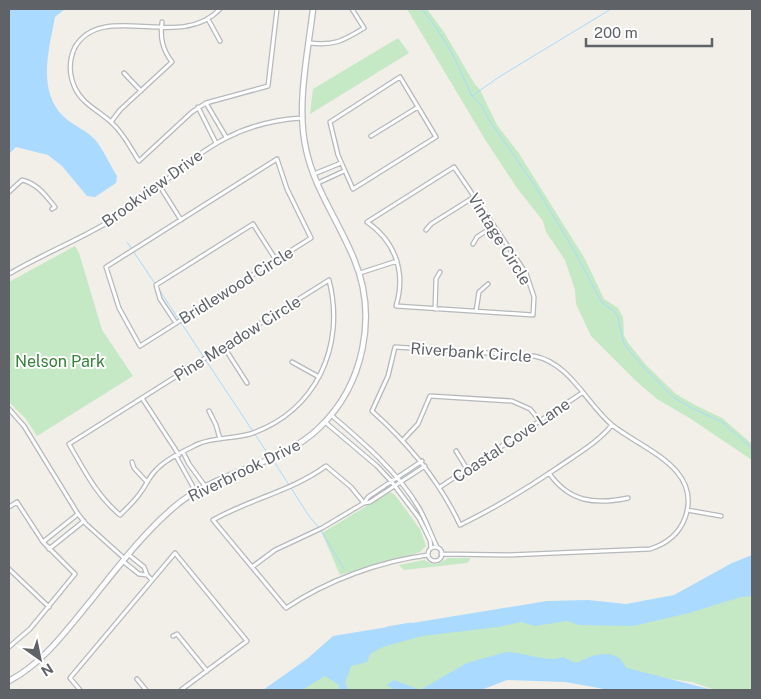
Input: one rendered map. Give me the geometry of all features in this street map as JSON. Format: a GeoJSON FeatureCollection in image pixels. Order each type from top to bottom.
{"type":"FeatureCollection","features":[{"type":"Feature","properties":{"kind":"street"},"geometry":{"type":"LineString","coordinates":[[153,20],[189,24],[208,19],[220,9]]}},
{"type":"Feature","properties":{"kind":"street"},"geometry":{"type":"LineString","coordinates":[[87,29],[78,40],[72,54],[73,81],[83,100],[118,129],[139,162],[198,107],[206,103],[268,86],[277,9]]}},
{"type":"Feature","properties":{"kind":"street","name":"Riverbrook Drive"},"geometry":{"type":"LineString","coordinates":[[9,680],[32,666],[51,649],[164,515],[205,486],[286,452],[310,436],[331,415],[351,384],[364,345],[366,312],[360,273],[318,183],[306,152],[302,118],[313,9]]}},
{"type":"Feature","properties":{"kind":"street"},"geometry":{"type":"LineString","coordinates":[[309,43],[336,43],[349,38],[364,28],[352,9]]}},
{"type":"Feature","properties":{"kind":"street"},"geometry":{"type":"LineString","coordinates":[[208,19],[220,41]]}},
{"type":"Feature","properties":{"kind":"street"},"geometry":{"type":"LineString","coordinates":[[111,122],[120,110],[172,62],[162,44],[162,22]]}},
{"type":"Feature","properties":{"kind":"street"},"geometry":{"type":"LineString","coordinates":[[124,74],[141,91]]}},
{"type":"Feature","properties":{"kind":"street"},"geometry":{"type":"LineString","coordinates":[[400,77],[436,137],[353,189],[341,163],[334,143],[330,122],[400,77]]}},
{"type":"Feature","properties":{"kind":"street"},"geometry":{"type":"LineString","coordinates":[[206,103],[226,137]]}},
{"type":"Feature","properties":{"kind":"street"},"geometry":{"type":"LineString","coordinates":[[198,107],[216,142]]}},
{"type":"Feature","properties":{"kind":"street"},"geometry":{"type":"LineString","coordinates":[[371,136],[418,107]]}},
{"type":"Feature","properties":{"kind":"street"},"geometry":{"type":"LineString","coordinates":[[203,117],[211,113]]}},
{"type":"Feature","properties":{"kind":"street","name":"Brookview Drive"},"geometry":{"type":"LineString","coordinates":[[9,274],[129,209],[216,142],[265,123],[302,118]]}},
{"type":"Feature","properties":{"kind":"street","name":"Bridlewood Circle"},"geometry":{"type":"LineString","coordinates":[[277,159],[289,193],[311,238],[140,346],[118,308],[106,267],[181,220],[277,159]]}},
{"type":"Feature","properties":{"kind":"street"},"geometry":{"type":"LineString","coordinates":[[314,174],[341,163]]}},
{"type":"Feature","properties":{"kind":"street"},"geometry":{"type":"LineString","coordinates":[[332,167],[336,175]]}},
{"type":"Feature","properties":{"kind":"street","name":"Vintage Circle"},"geometry":{"type":"LineString","coordinates":[[454,167],[474,196],[529,281],[534,297],[533,315],[396,306],[400,285],[398,261],[386,238],[367,222],[454,167]]}},
{"type":"Feature","properties":{"kind":"street"},"geometry":{"type":"LineString","coordinates":[[318,183],[344,171]]}},
{"type":"Feature","properties":{"kind":"street"},"geometry":{"type":"LineString","coordinates":[[9,192],[22,180],[30,182],[44,192],[55,207],[52,209]]}},
{"type":"Feature","properties":{"kind":"street"},"geometry":{"type":"LineString","coordinates":[[159,185],[181,220]]}},
{"type":"Feature","properties":{"kind":"street"},"geometry":{"type":"LineString","coordinates":[[426,230],[431,224],[474,196]]}},
{"type":"Feature","properties":{"kind":"street"},"geometry":{"type":"LineString","coordinates":[[176,323],[160,299],[156,286],[221,244],[253,224],[276,260]]}},
{"type":"Feature","properties":{"kind":"street"},"geometry":{"type":"LineString","coordinates":[[473,244],[477,237],[494,226]]}},
{"type":"Feature","properties":{"kind":"street"},"geometry":{"type":"LineString","coordinates":[[360,273],[398,261]]}},
{"type":"Feature","properties":{"kind":"street"},"geometry":{"type":"LineString","coordinates":[[435,309],[436,279],[440,272]]}},
{"type":"Feature","properties":{"kind":"street","name":"Pine Meadow Circle"},"geometry":{"type":"LineString","coordinates":[[329,280],[334,303],[334,327],[330,350],[319,377],[303,399],[279,420],[250,434],[204,442],[183,452],[156,470],[140,494],[120,515],[98,492],[69,444],[329,280]]}},
{"type":"Feature","properties":{"kind":"street"},"geometry":{"type":"LineString","coordinates":[[476,311],[479,292],[488,284]]}},
{"type":"Feature","properties":{"kind":"street"},"geometry":{"type":"LineString","coordinates":[[224,347],[247,383]]}},
{"type":"Feature","properties":{"kind":"street","name":"Riverbank Circle"},"geometry":{"type":"LineString","coordinates":[[441,554],[516,554],[650,549],[663,544],[674,536],[682,524],[687,510],[686,486],[674,468],[612,425],[559,366],[540,357],[395,347],[388,376],[372,412],[426,466],[440,487],[460,525],[502,504],[549,473]]}},
{"type":"Feature","properties":{"kind":"street"},"geometry":{"type":"LineString","coordinates":[[292,362],[319,377]]}},
{"type":"Feature","properties":{"kind":"street","name":"Coastal Cove Lane"},"geometry":{"type":"LineString","coordinates":[[440,487],[582,393]]}},
{"type":"Feature","properties":{"kind":"street"},"geometry":{"type":"LineString","coordinates":[[402,440],[418,424],[430,396],[512,401],[530,409],[540,421]]}},
{"type":"Feature","properties":{"kind":"street"},"geometry":{"type":"LineString","coordinates":[[142,398],[178,455],[182,467],[196,492]]}},
{"type":"Feature","properties":{"kind":"street"},"geometry":{"type":"LineString","coordinates":[[9,409],[24,426],[84,522],[139,574],[147,575]]}},
{"type":"Feature","properties":{"kind":"street"},"geometry":{"type":"LineString","coordinates":[[209,411],[220,439]]}},
{"type":"Feature","properties":{"kind":"street"},"geometry":{"type":"LineString","coordinates":[[331,415],[368,447],[397,477],[420,509],[441,554],[435,560],[431,559],[428,555]]}},
{"type":"Feature","properties":{"kind":"street"},"geometry":{"type":"LineString","coordinates":[[325,422],[377,466],[395,486],[419,518],[430,540],[431,548],[428,555]]}},
{"type":"Feature","properties":{"kind":"street"},"geometry":{"type":"LineString","coordinates":[[612,425],[598,441],[549,473],[566,492],[579,498],[593,501],[628,498]]}},
{"type":"Feature","properties":{"kind":"street"},"geometry":{"type":"LineString","coordinates":[[456,451],[467,469]]}},
{"type":"Feature","properties":{"kind":"street"},"geometry":{"type":"LineString","coordinates":[[183,452],[205,486]]}},
{"type":"Feature","properties":{"kind":"street"},"geometry":{"type":"LineString","coordinates":[[364,503],[368,497],[422,461]]}},
{"type":"Feature","properties":{"kind":"street"},"geometry":{"type":"LineString","coordinates":[[132,462],[134,468],[147,482]]}},
{"type":"Feature","properties":{"kind":"street"},"geometry":{"type":"LineString","coordinates":[[182,467],[189,463]]}},
{"type":"Feature","properties":{"kind":"street"},"geometry":{"type":"LineString","coordinates":[[364,503],[351,487],[326,466],[297,484],[213,520],[286,608],[317,590],[346,577],[403,560],[428,555]]}},
{"type":"Feature","properties":{"kind":"street"},"geometry":{"type":"LineString","coordinates":[[252,567],[275,550],[322,528],[364,503],[370,502],[426,466]]}},
{"type":"Feature","properties":{"kind":"street"},"geometry":{"type":"LineString","coordinates":[[9,508],[17,502],[43,542],[75,574],[30,629],[9,647]]}},
{"type":"Feature","properties":{"kind":"street"},"geometry":{"type":"LineString","coordinates":[[687,510],[721,516]]}},
{"type":"Feature","properties":{"kind":"street"},"geometry":{"type":"LineString","coordinates":[[43,542],[78,514]]}},
{"type":"Feature","properties":{"kind":"street"},"geometry":{"type":"LineString","coordinates":[[49,549],[84,522]]}},
{"type":"Feature","properties":{"kind":"street"},"geometry":{"type":"LineString","coordinates":[[431,548],[437,547]]}},
{"type":"Feature","properties":{"kind":"street"},"geometry":{"type":"LineString","coordinates":[[80,690],[70,678],[175,553],[248,641],[181,690]]}},
{"type":"Feature","properties":{"kind":"street"},"geometry":{"type":"LineString","coordinates":[[129,555],[144,567],[147,575],[152,580]]}},
{"type":"Feature","properties":{"kind":"street"},"geometry":{"type":"LineString","coordinates":[[9,569],[49,607]]}},
{"type":"Feature","properties":{"kind":"street"},"geometry":{"type":"LineString","coordinates":[[173,636],[176,634],[207,671]]}},
{"type":"Feature","properties":{"kind":"street"},"geometry":{"type":"LineString","coordinates":[[137,679],[146,690]]}},
{"type":"Feature","properties":{"kind":"green space"},"geometry":{"type":"Polygon","coordinates":[[[407,9],[427,9],[444,32],[480,90],[497,125],[518,152],[585,259],[604,299],[618,308],[623,317],[624,336],[629,344],[646,365],[676,394],[722,418],[752,444],[752,460],[691,419],[657,399],[591,336],[576,304],[575,290],[565,260],[546,232],[543,221],[517,188],[486,141],[407,9]]]}},
{"type":"Feature","properties":{"kind":"green space"},"geometry":{"type":"Polygon","coordinates":[[[398,38],[409,53],[310,114],[313,89],[398,38]]]}},
{"type":"Feature","properties":{"kind":"green space","name":"Nelson Park"},"geometry":{"type":"Polygon","coordinates":[[[75,246],[79,253],[102,330],[133,376],[37,436],[26,419],[9,402],[9,282],[75,246]]]}},
{"type":"Feature","properties":{"kind":"green space"},"geometry":{"type":"Polygon","coordinates":[[[390,492],[395,495],[420,529],[426,546],[420,552],[340,575],[322,533],[390,492]]]}},
{"type":"Feature","properties":{"kind":"green space"},"geometry":{"type":"Polygon","coordinates":[[[448,558],[470,558],[470,560],[467,563],[404,570],[399,565],[424,560],[432,564],[438,564],[448,558]]]}},
{"type":"Feature","properties":{"kind":"green space"},"geometry":{"type":"Polygon","coordinates":[[[752,585],[752,690],[715,690],[692,682],[530,659],[435,690],[294,690],[381,641],[499,622],[645,619],[752,585]]]}},
{"type":"Feature","properties":{"kind":"water"},"geometry":{"type":"Polygon","coordinates":[[[9,9],[65,9],[55,17],[48,56],[47,82],[55,106],[67,120],[94,138],[117,176],[116,183],[95,197],[87,196],[62,166],[48,155],[16,147],[9,154],[9,9]]]}},
{"type":"Feature","properties":{"kind":"water"},"geometry":{"type":"Polygon","coordinates":[[[752,555],[752,596],[741,597],[689,613],[633,626],[579,625],[567,621],[535,626],[521,622],[498,627],[422,636],[383,647],[370,654],[367,662],[351,666],[345,683],[348,690],[339,690],[339,685],[325,676],[302,690],[263,690],[307,659],[333,636],[547,601],[588,600],[626,604],[674,595],[732,563],[752,555]]]}},
{"type":"Feature","properties":{"kind":"water"},"geometry":{"type":"Polygon","coordinates":[[[506,652],[513,652],[549,659],[563,657],[576,663],[591,656],[614,655],[627,668],[713,690],[610,690],[565,682],[507,680],[481,690],[420,690],[467,663],[506,652]]]}},
{"type":"Feature","properties":{"kind":"water"},"geometry":{"type":"Polygon","coordinates":[[[394,680],[420,690],[395,690],[387,685],[394,680]]]}},
{"type":"Feature","properties":{"kind":"waterway"},"geometry":{"type":"LineString","coordinates":[[422,9],[453,55],[472,96],[482,106],[489,120],[535,186],[575,252],[602,303],[614,311],[618,317],[623,341],[627,348],[673,397],[722,422],[752,448]]}},
{"type":"Feature","properties":{"kind":"waterway"},"geometry":{"type":"LineString","coordinates":[[472,96],[499,77],[611,9]]}},
{"type":"Feature","properties":{"kind":"waterway"},"geometry":{"type":"LineString","coordinates":[[127,242],[156,285]]}},
{"type":"Feature","properties":{"kind":"waterway"},"geometry":{"type":"LineString","coordinates":[[158,288],[270,457]]}},
{"type":"Feature","properties":{"kind":"waterway"},"geometry":{"type":"LineString","coordinates":[[273,460],[309,516],[320,529],[344,569]]}},
{"type":"Feature","properties":{"kind":"waterway"},"geometry":{"type":"LineString","coordinates":[[387,627],[411,623]]}}]}
